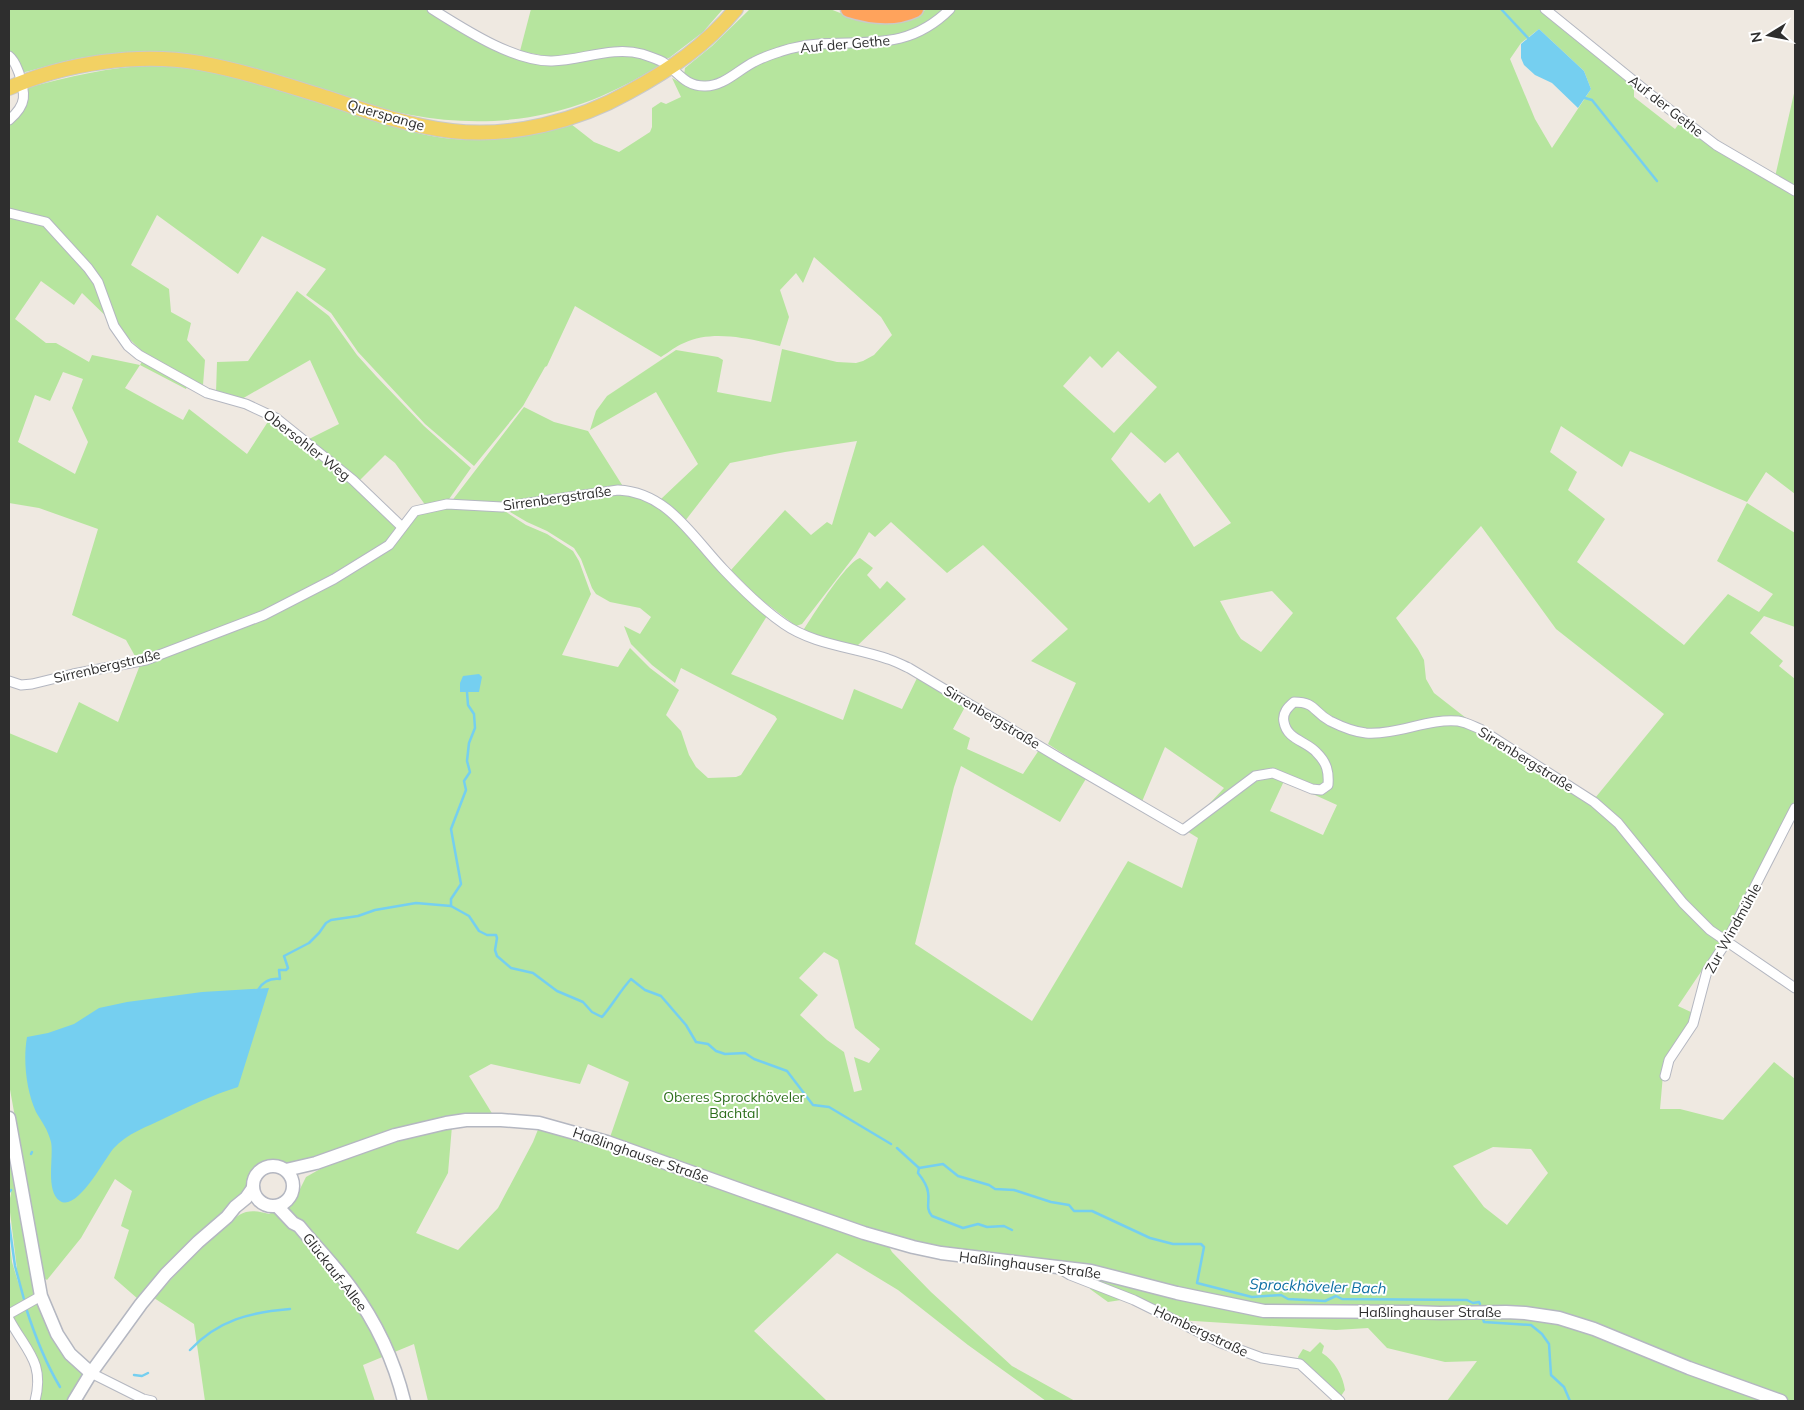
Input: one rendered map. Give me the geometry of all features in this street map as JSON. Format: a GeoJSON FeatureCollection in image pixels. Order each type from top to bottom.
{"type":"FeatureCollection","features":[{"type":"Feature","properties":{"kind":"highway"},"geometry":{"type":"LineString","coordinates":[[849,9],[881,16],[899,14],[915,9]]}},
{"type":"Feature","properties":{"kind":"main road","name":"Querspange"},"geometry":{"type":"LineString","coordinates":[[15,85],[58,71],[112,61],[135,59],[198,63],[263,77],[409,124],[454,131],[495,132],[520,129],[590,111],[622,96],[670,68],[706,41],[736,9]]}},
{"type":"Feature","properties":{"kind":"main road"},"geometry":{"type":"LineString","coordinates":[[9,1118],[41,1296],[57,1334],[70,1354],[91,1373]]}},
{"type":"Feature","properties":{"kind":"main road","name":"Haßlinghauser Straße"},"geometry":{"type":"LineString","coordinates":[[286,1170],[316,1163],[395,1135],[446,1123],[466,1120],[502,1120],[539,1124],[607,1142],[864,1233],[913,1247],[941,1253],[1091,1271],[1177,1293],[1264,1310],[1440,1313],[1506,1312],[1559,1318],[1594,1329],[1689,1368],[1781,1401]]}},
{"type":"Feature","properties":{"kind":"main road","name":"Haßlinghauser Straße"},"geometry":{"type":"LineString","coordinates":[[294,1186],[299,1178],[316,1163]]}},
{"type":"Feature","properties":{"kind":"main road"},"geometry":{"type":"LineString","coordinates":[[227,1217],[252,1205],[277,1206],[289,1200],[294,1186],[291,1176],[286,1170],[278,1166],[264,1168],[254,1178],[253,1188],[255,1196],[263,1204]]}},
{"type":"Feature","properties":{"kind":"main road"},"geometry":{"type":"LineString","coordinates":[[74,1401],[91,1373],[141,1304],[166,1274],[198,1242],[227,1217],[253,1188]]}},
{"type":"Feature","properties":{"kind":"main road","name":"Glückauf-Allee"},"geometry":{"type":"LineString","coordinates":[[289,1200],[299,1226],[350,1287],[374,1322],[392,1360],[404,1401]]}},
{"type":"Feature","properties":{"kind":"main road","name":"Glückauf-Allee"},"geometry":{"type":"LineString","coordinates":[[277,1206],[292,1223],[299,1226]]}},
{"type":"Feature","properties":{"kind":"street","name":"Auf der Gethe"},"geometry":{"type":"LineString","coordinates":[[432,9],[494,45],[520,56],[550,61],[628,51],[644,54],[664,63],[694,85],[715,85],[754,62],[790,48],[825,43],[879,42],[908,37],[933,23],[950,9]]}},
{"type":"Feature","properties":{"kind":"street","name":"Auf der Gethe"},"geometry":{"type":"LineString","coordinates":[[1545,9],[1660,102],[1716,144],[1795,190]]}},
{"type":"Feature","properties":{"kind":"street"},"geometry":{"type":"LineString","coordinates":[[9,56],[15,62],[15,85],[25,96],[23,103],[9,120]]}},
{"type":"Feature","properties":{"kind":"street","name":"Obersohler Weg"},"geometry":{"type":"LineString","coordinates":[[9,212],[46,222],[88,268],[98,282],[114,326],[128,346],[139,355],[208,393],[246,404],[276,418],[356,484],[402,528]]}},
{"type":"Feature","properties":{"kind":"street","name":"Sirrenbergstraße"},"geometry":{"type":"LineString","coordinates":[[9,681],[21,685],[32,684],[146,660],[264,615],[334,579],[389,545],[415,511],[447,504],[502,507],[618,490],[637,492],[667,508],[681,521],[724,570],[783,624],[800,634],[889,659],[909,668],[1183,830],[1256,776],[1273,773],[1312,790],[1321,790],[1328,786],[1329,776],[1326,765],[1316,751],[1294,738],[1285,729],[1283,717],[1287,707],[1294,702],[1305,702],[1328,720],[1366,733],[1404,729],[1443,721],[1460,721],[1480,729],[1594,802],[1618,823],[1695,916],[1710,930],[1795,988]]}},
{"type":"Feature","properties":{"kind":"street","name":"Zur Windmühle"},"geometry":{"type":"LineString","coordinates":[[1665,1076],[1669,1060],[1694,1024],[1707,971],[1727,941],[1795,808]]}},
{"type":"Feature","properties":{"kind":"street","name":"Hombergstraße"},"geometry":{"type":"LineString","coordinates":[[1055,1266],[1070,1275],[1134,1300],[1221,1343],[1262,1358],[1300,1364],[1340,1401]]}},
{"type":"Feature","properties":{"kind":"street"},"geometry":{"type":"LineString","coordinates":[[9,1314],[41,1296]]}},
{"type":"Feature","properties":{"kind":"street"},"geometry":{"type":"LineString","coordinates":[[9,1319],[34,1359],[39,1385],[35,1401]]}},
{"type":"Feature","properties":{"kind":"street"},"geometry":{"type":"LineString","coordinates":[[91,1373],[142,1400],[152,1401]]}},
{"type":"Feature","properties":{"kind":"green space"},"geometry":{"type":"Polygon","coordinates":[[[9,9],[429,9],[493,46],[549,63],[626,53],[643,57],[660,66],[592,100],[561,110],[499,121],[437,119],[376,107],[244,66],[181,54],[134,53],[99,55],[70,60],[21,73],[9,55],[9,9]]]}},
{"type":"Feature","properties":{"kind":"green space"},"geometry":{"type":"Polygon","coordinates":[[[531,9],[723,9],[703,32],[669,58],[579,55],[550,57],[520,51],[531,9]]]}},
{"type":"Feature","properties":{"kind":"green space"},"geometry":{"type":"Polygon","coordinates":[[[750,9],[830,9],[853,18],[897,21],[928,9],[945,9],[935,19],[901,36],[811,42],[716,82],[691,81],[684,75],[685,68],[712,46],[750,9]]]}},
{"type":"Feature","properties":{"kind":"green space","name":"Oberes Sprockhöveler Bachtal"},"geometry":{"type":"Polygon","coordinates":[[[953,9],[1540,9],[1634,83],[1634,97],[1675,129],[1681,121],[1795,194],[1795,494],[1766,472],[1747,502],[1630,451],[1622,467],[1561,426],[1550,452],[1577,472],[1568,490],[1605,519],[1577,562],[1684,645],[1728,594],[1759,612],[1773,594],[1717,561],[1747,503],[1795,533],[1795,627],[1764,616],[1750,633],[1783,661],[1779,666],[1795,679],[1795,803],[1729,930],[1678,1006],[1693,1013],[1692,1022],[1664,1063],[1660,1109],[1680,1109],[1723,1120],[1774,1062],[1795,1079],[1795,1401],[1447,1401],[1477,1361],[1445,1362],[1387,1348],[1368,1328],[1336,1330],[1179,1320],[1134,1298],[1108,1302],[1090,1289],[1094,1269],[887,1243],[892,1252],[931,1292],[1012,1366],[1075,1401],[1046,1401],[968,1345],[898,1290],[837,1253],[754,1331],[827,1401],[428,1401],[414,1344],[363,1365],[375,1401],[205,1401],[194,1324],[154,1298],[198,1250],[225,1225],[246,1212],[255,1211],[269,1214],[295,1199],[306,1177],[329,1164],[357,1153],[452,1126],[448,1173],[416,1233],[458,1250],[498,1208],[539,1127],[607,1146],[629,1082],[588,1064],[580,1084],[491,1064],[469,1076],[493,1115],[446,1116],[396,1130],[294,1166],[271,1161],[257,1165],[251,1172],[243,1194],[195,1238],[138,1299],[114,1278],[129,1230],[121,1226],[132,1191],[115,1179],[81,1238],[47,1280],[44,1278],[9,1084],[9,733],[57,753],[79,702],[118,722],[140,665],[126,640],[72,615],[98,529],[39,508],[9,503],[9,123],[27,104],[26,88],[125,67],[166,66],[186,68],[267,85],[395,127],[432,136],[460,140],[492,139],[571,124],[594,142],[619,152],[650,132],[652,127],[652,108],[661,102],[666,104],[681,97],[672,78],[690,88],[713,89],[761,62],[786,53],[811,47],[867,47],[905,42],[934,26],[953,9]],[[1539,29],[1521,43],[1510,59],[1535,119],[1552,148],[1591,89],[1584,71],[1539,29]],[[157,215],[131,265],[169,289],[171,312],[191,323],[187,340],[205,360],[203,385],[189,381],[186,389],[140,365],[125,388],[183,420],[189,409],[247,454],[271,417],[315,450],[401,528],[391,546],[417,512],[446,506],[503,510],[526,525],[547,534],[573,551],[579,561],[591,594],[562,655],[618,667],[630,648],[650,668],[679,690],[666,715],[681,731],[689,755],[696,767],[708,778],[736,777],[741,775],[777,719],[775,716],[681,668],[675,683],[652,665],[631,644],[624,626],[640,634],[651,617],[640,608],[610,602],[596,594],[581,559],[574,548],[547,531],[505,509],[622,492],[652,503],[675,521],[716,568],[767,616],[731,674],[843,720],[854,689],[902,709],[918,676],[966,705],[953,729],[970,738],[967,749],[1023,774],[1039,750],[1087,777],[1060,822],[961,766],[954,787],[915,944],[1032,1021],[1128,861],[1182,888],[1198,838],[1185,830],[1224,788],[1165,747],[1141,804],[1048,744],[1076,683],[1031,661],[1068,629],[983,545],[947,573],[891,522],[875,537],[869,532],[856,554],[802,624],[796,626],[759,598],[731,570],[785,510],[811,535],[827,522],[832,525],[857,441],[730,463],[685,521],[661,499],[698,464],[656,392],[590,430],[596,411],[607,396],[676,350],[718,357],[723,360],[717,392],[771,402],[782,349],[837,362],[856,363],[874,355],[892,335],[881,317],[814,257],[803,283],[796,273],[780,290],[789,317],[780,346],[732,337],[707,337],[681,344],[661,357],[575,306],[547,366],[523,406],[474,466],[425,424],[358,352],[331,313],[306,295],[326,269],[262,236],[238,274],[157,215]],[[41,281],[15,319],[46,343],[56,343],[89,362],[92,355],[140,365],[146,355],[82,293],[74,305],[41,281]],[[1118,351],[1102,368],[1090,356],[1063,386],[1114,433],[1157,387],[1118,351]],[[63,372],[50,401],[35,395],[18,442],[75,474],[88,442],[72,408],[83,379],[63,372]],[[1131,432],[1111,459],[1149,503],[1160,493],[1194,547],[1231,523],[1178,452],[1165,463],[1131,432]],[[1481,526],[1396,618],[1424,660],[1426,679],[1434,693],[1466,718],[1455,718],[1443,724],[1456,724],[1480,731],[1591,803],[1664,714],[1556,629],[1481,526]],[[1272,591],[1220,601],[1241,639],[1261,652],[1293,613],[1272,591]],[[1284,781],[1270,811],[1323,835],[1337,805],[1284,781]],[[824,952],[799,978],[818,995],[800,1015],[827,1040],[844,1052],[854,1092],[862,1090],[854,1057],[869,1063],[880,1049],[855,1028],[838,960],[824,952]],[[1493,1147],[1453,1166],[1484,1207],[1507,1225],[1548,1173],[1531,1149],[1493,1147]]]}},
{"type":"Feature","properties":{"kind":"green space"},"geometry":{"type":"Polygon","coordinates":[[[1795,89],[1795,189],[1775,177],[1795,89]]]}},
{"type":"Feature","properties":{"kind":"green space"},"geometry":{"type":"Polygon","coordinates":[[[297,291],[329,316],[357,355],[376,376],[424,426],[471,468],[447,502],[426,506],[395,463],[385,455],[357,483],[307,440],[339,424],[310,360],[240,400],[216,393],[217,362],[248,361],[297,291]]]}},
{"type":"Feature","properties":{"kind":"green space"},"geometry":{"type":"Polygon","coordinates":[[[524,407],[554,422],[588,431],[624,488],[502,505],[451,502],[524,407]]]}},
{"type":"Feature","properties":{"kind":"green space"},"geometry":{"type":"Polygon","coordinates":[[[860,558],[873,568],[867,575],[880,589],[887,581],[906,599],[857,646],[842,644],[803,631],[838,579],[854,561],[860,558]]]}},
{"type":"Feature","properties":{"kind":"green space"},"geometry":{"type":"Polygon","coordinates":[[[9,1140],[37,1288],[33,1295],[9,1309],[9,1237],[12,1262],[19,1285],[9,1204],[11,1189],[9,1189],[9,1140]]]}},
{"type":"Feature","properties":{"kind":"green space"},"geometry":{"type":"Polygon","coordinates":[[[37,1303],[84,1374],[67,1401],[37,1401],[41,1385],[14,1317],[37,1303]]]}},
{"type":"Feature","properties":{"kind":"green space"},"geometry":{"type":"Polygon","coordinates":[[[1320,1342],[1324,1346],[1322,1353],[1338,1369],[1342,1379],[1345,1390],[1341,1396],[1300,1362],[1298,1357],[1303,1349],[1310,1352],[1320,1342]]]}},
{"type":"Feature","properties":{"kind":"water"},"geometry":{"type":"Polygon","coordinates":[[[1539,29],[1584,71],[1591,89],[1578,108],[1552,83],[1535,75],[1524,65],[1521,58],[1521,44],[1539,29]]]}},
{"type":"Feature","properties":{"kind":"water"},"geometry":{"type":"Polygon","coordinates":[[[479,674],[482,677],[479,692],[460,692],[460,683],[463,676],[479,674]]]}},
{"type":"Feature","properties":{"kind":"water"},"geometry":{"type":"Polygon","coordinates":[[[269,988],[238,1087],[201,1101],[131,1135],[113,1149],[90,1183],[74,1199],[67,1202],[60,1201],[55,1196],[51,1182],[51,1142],[47,1130],[36,1112],[28,1085],[25,1065],[27,1037],[48,1033],[74,1024],[99,1008],[127,1002],[202,992],[269,988]]]}},
{"type":"Feature","properties":{"kind":"waterway"},"geometry":{"type":"LineString","coordinates":[[1501,9],[1528,38]]}},
{"type":"Feature","properties":{"kind":"waterway"},"geometry":{"type":"LineString","coordinates":[[1585,98],[1592,100],[1657,181]]}},
{"type":"Feature","properties":{"kind":"waterway"},"geometry":{"type":"LineString","coordinates":[[451,906],[451,899],[461,884],[451,829],[466,790],[464,781],[470,772],[467,761],[469,743],[475,728],[474,714],[468,705],[467,692]]}},
{"type":"Feature","properties":{"kind":"waterway","name":"Sprockhöveler Bach"},"geometry":{"type":"LineString","coordinates":[[258,990],[267,981],[280,979],[279,970],[286,970],[288,968],[284,956],[309,943],[326,923],[331,920],[416,903],[451,906],[469,916],[479,931],[487,935],[496,935],[495,950],[497,956],[511,968],[533,973],[557,991],[583,1002],[592,1012],[602,1017],[631,979],[645,990],[661,996],[686,1025],[696,1042],[708,1044],[716,1051],[725,1054],[745,1053],[754,1059],[787,1071],[813,1105],[829,1107],[891,1144]]}},
{"type":"Feature","properties":{"kind":"waterway","name":"Sprockhöveler Bach"},"geometry":{"type":"LineString","coordinates":[[897,1148],[919,1168],[943,1164],[958,1176],[989,1185],[995,1189],[1014,1190],[1051,1202],[1069,1205],[1074,1211],[1092,1211],[1150,1238],[1173,1244],[1201,1244],[1204,1247],[1197,1283],[1252,1297],[1281,1295],[1288,1299],[1325,1301],[1336,1296],[1342,1299],[1467,1300],[1473,1303],[1479,1302],[1480,1304]]}},
{"type":"Feature","properties":{"kind":"waterway"},"geometry":{"type":"LineString","coordinates":[[919,1168],[918,1173],[927,1189],[928,1207],[932,1216],[963,1228],[978,1224],[987,1227],[1004,1226],[1012,1230]]}},
{"type":"Feature","properties":{"kind":"waterway","name":"Sprockhöveler Bach"},"geometry":{"type":"LineString","coordinates":[[9,1223],[15,1266],[25,1303]]}},
{"type":"Feature","properties":{"kind":"waterway","name":"Sprockhöveler Bach"},"geometry":{"type":"LineString","coordinates":[[26,1308],[41,1349],[60,1387]]}},
{"type":"Feature","properties":{"kind":"waterway"},"geometry":{"type":"LineString","coordinates":[[190,1350],[212,1331],[236,1319],[262,1312],[290,1309]]}},
{"type":"Feature","properties":{"kind":"waterway","name":"Sprockhöveler Bach"},"geometry":{"type":"LineString","coordinates":[[1483,1319],[1484,1322],[1531,1325],[1542,1334],[1549,1344],[1551,1375],[1564,1387],[1570,1401]]}},
{"type":"Feature","properties":{"kind":"waterway"},"geometry":{"type":"LineString","coordinates":[[134,1375],[142,1376],[148,1373]]}}]}
